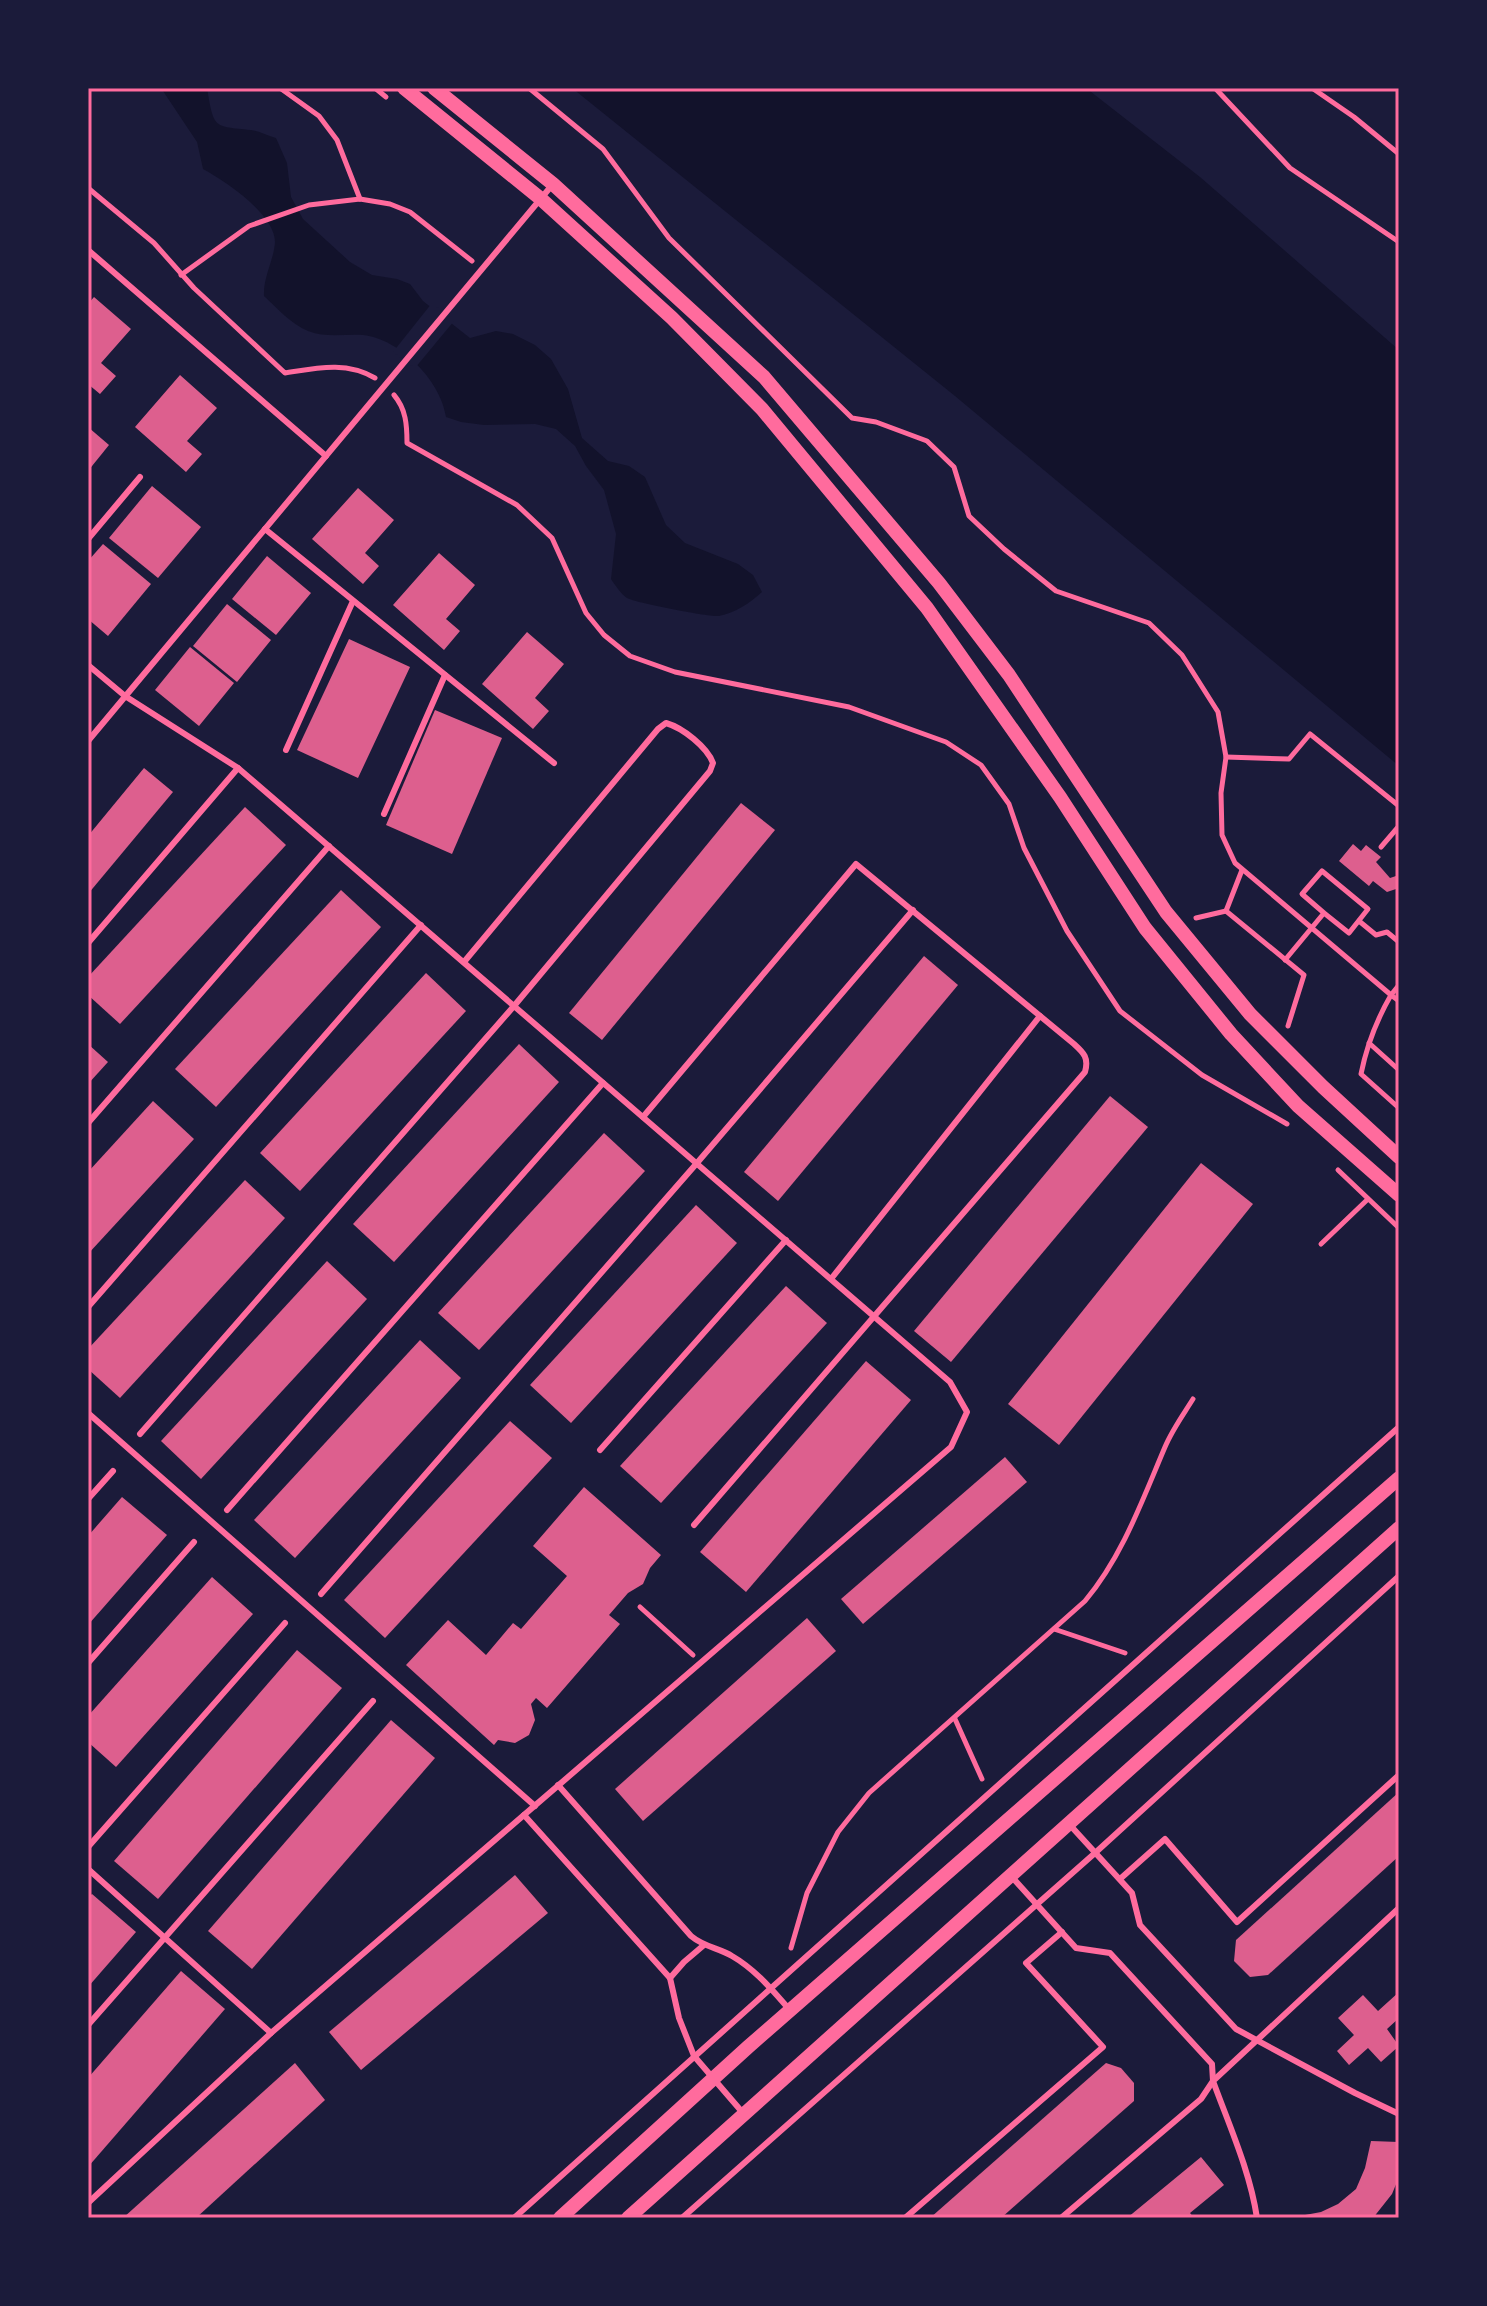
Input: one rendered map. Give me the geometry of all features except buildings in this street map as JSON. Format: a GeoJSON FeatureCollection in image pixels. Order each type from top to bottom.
{"type":"FeatureCollection","features":[{"type":"Feature","properties":{"kind":"street"},"geometry":{"type":"LineString","coordinates":[[404,88],[541,199],[672,318],[762,409],[927,608],[1060,797],[1145,928],[1231,1034],[1298,1106],[1399,1195]]}},
{"type":"Feature","properties":{"kind":"street"},"geometry":{"type":"LineString","coordinates":[[434,88],[553,184],[764,377],[939,583],[1009,675],[1176,923],[1250,1014],[1371,1132],[1399,1154]]}},
{"type":"Feature","properties":{"kind":"street"},"geometry":{"type":"LineString","coordinates":[[1342,1146],[1399,1205]]}},
{"type":"Feature","properties":{"kind":"street"},"geometry":{"type":"LineString","coordinates":[[560,2218],[790,2010],[1399,1478]]}},
{"type":"Feature","properties":{"kind":"street"},"geometry":{"type":"LineString","coordinates":[[628,2218],[1399,1528]]}},
{"type":"Feature","properties":{"kind":"lane"},"geometry":{"type":"LineString","coordinates":[[88,741],[553,184]]}},
{"type":"Feature","properties":{"kind":"lane"},"geometry":{"type":"LineString","coordinates":[[88,250],[326,456]]}},
{"type":"Feature","properties":{"kind":"lane"},"geometry":{"type":"LineString","coordinates":[[88,539],[140,477]]}},
{"type":"Feature","properties":{"kind":"lane"},"geometry":{"type":"LineString","coordinates":[[265,529],[554,763]]}},
{"type":"Feature","properties":{"kind":"lane"},"geometry":{"type":"LineString","coordinates":[[286,750],[353,601]]}},
{"type":"Feature","properties":{"kind":"lane"},"geometry":{"type":"LineString","coordinates":[[88,665],[125,696],[238,768],[950,1382],[967,1412],[951,1447],[271,2033],[89,2202]]}},
{"type":"Feature","properties":{"kind":"lane"},"geometry":{"type":"LineString","coordinates":[[384,814],[445,675]]}},
{"type":"Feature","properties":{"kind":"lane"},"geometry":{"type":"LineString","coordinates":[[140,1434],[514,1006],[710,771],[713,763],[710,755],[676,726],[666,723],[658,729],[464,962]]}},
{"type":"Feature","properties":{"kind":"lane"},"geometry":{"type":"LineString","coordinates":[[88,943],[238,768]]}},
{"type":"Feature","properties":{"kind":"lane"},"geometry":{"type":"LineString","coordinates":[[88,1123],[329,846]]}},
{"type":"Feature","properties":{"kind":"lane"},"geometry":{"type":"LineString","coordinates":[[643,1117],[856,864],[1084,1053],[1088,1062],[1085,1072],[694,1525]]}},
{"type":"Feature","properties":{"kind":"lane"},"geometry":{"type":"LineString","coordinates":[[321,1594],[913,910]]}},
{"type":"Feature","properties":{"kind":"lane"},"geometry":{"type":"LineString","coordinates":[[88,1307],[421,925]]}},
{"type":"Feature","properties":{"kind":"lane"},"geometry":{"type":"LineString","coordinates":[[831,1279],[1040,1016]]}},
{"type":"Feature","properties":{"kind":"lane"},"geometry":{"type":"LineString","coordinates":[[227,1510],[603,1083]]}},
{"type":"Feature","properties":{"kind":"lane"},"geometry":{"type":"LineString","coordinates":[[600,1450],[786,1240]]}},
{"type":"Feature","properties":{"kind":"lane"},"geometry":{"type":"LineString","coordinates":[[88,1413],[535,1806]]}},
{"type":"Feature","properties":{"kind":"lane"},"geometry":{"type":"LineString","coordinates":[[514,2218],[1399,1427]]}},
{"type":"Feature","properties":{"kind":"lane"},"geometry":{"type":"LineString","coordinates":[[88,1499],[113,1471]]}},
{"type":"Feature","properties":{"kind":"lane"},"geometry":{"type":"LineString","coordinates":[[88,1663],[194,1542]]}},
{"type":"Feature","properties":{"kind":"lane"},"geometry":{"type":"LineString","coordinates":[[682,2218],[1095,1853],[1399,1576]]}},
{"type":"Feature","properties":{"kind":"lane"},"geometry":{"type":"LineString","coordinates":[[88,1847],[285,1623]]}},
{"type":"Feature","properties":{"kind":"lane"},"geometry":{"type":"LineString","coordinates":[[88,2025],[373,1701]]}},
{"type":"Feature","properties":{"kind":"lane"},"geometry":{"type":"LineString","coordinates":[[1120,1879],[1165,1839],[1237,1922],[1399,1775]]}},
{"type":"Feature","properties":{"kind":"lane"},"geometry":{"type":"LineString","coordinates":[[558,1785],[691,1936],[730,1955],[759,1975],[790,2010]]}},
{"type":"Feature","properties":{"kind":"lane"},"geometry":{"type":"LineString","coordinates":[[524,1815],[670,1978],[679,2018],[694,2056],[744,2114]]}},
{"type":"Feature","properties":{"kind":"lane"},"geometry":{"type":"LineString","coordinates":[[1069,1824],[1132,1893],[1140,1925],[1236,2029],[1399,2114]]}},
{"type":"Feature","properties":{"kind":"lane"},"geometry":{"type":"LineString","coordinates":[[88,1869],[271,2033]]}},
{"type":"Feature","properties":{"kind":"lane"},"geometry":{"type":"LineString","coordinates":[[1011,1876],[1076,1948],[1110,1953],[1212,2064],[1213,2081],[1245,2172],[1257,2218]]}},
{"type":"Feature","properties":{"kind":"lane"},"geometry":{"type":"LineString","coordinates":[[1061,2218],[1201,2099],[1213,2081],[1399,1908]]}},
{"type":"Feature","properties":{"kind":"lane"},"geometry":{"type":"LineString","coordinates":[[905,2218],[1103,2047],[1026,1963],[1062,1932]]}},
{"type":"Feature","properties":{"kind":"lane"},"geometry":{"type":"LineString","coordinates":[[670,1978],[704,1945]]}},
{"type":"Feature","properties":{"kind":"path"},"geometry":{"type":"LineString","coordinates":[[280,88],[319,116],[337,140],[360,199]]}},
{"type":"Feature","properties":{"kind":"path"},"geometry":{"type":"LineString","coordinates":[[375,88],[387,98]]}},
{"type":"Feature","properties":{"kind":"path"},"geometry":{"type":"LineString","coordinates":[[529,88],[603,149],[669,238],[852,418],[876,422],[927,441],[954,467],[969,516],[1004,549],[1056,591],[1149,623],[1182,655],[1218,712],[1226,757],[1221,793],[1222,835],[1235,863],[1399,1001]]}},
{"type":"Feature","properties":{"kind":"path"},"geometry":{"type":"LineString","coordinates":[[1215,88],[1290,168],[1399,242]]}},
{"type":"Feature","properties":{"kind":"path"},"geometry":{"type":"LineString","coordinates":[[1312,88],[1399,154]]}},
{"type":"Feature","properties":{"kind":"path"},"geometry":{"type":"LineString","coordinates":[[88,188],[154,243],[181,275],[285,373],[329,366],[349,368],[366,373],[385,385],[400,402],[407,422],[407,443],[517,505],[552,538],[586,613],[604,635],[630,656],[675,672],[849,707],[946,742],[981,765],[1009,804],[1024,848],[1067,931],[1120,1011],[1202,1075],[1291,1126],[1270,1103]]}},
{"type":"Feature","properties":{"kind":"path"},"geometry":{"type":"LineString","coordinates":[[181,275],[249,226],[309,205],[360,199],[390,204],[410,212],[482,269]]}},
{"type":"Feature","properties":{"kind":"path"},"geometry":{"type":"LineString","coordinates":[[1226,757],[1289,759],[1310,734],[1399,806]]}},
{"type":"Feature","properties":{"kind":"path"},"geometry":{"type":"LineString","coordinates":[[1381,847],[1399,826]]}},
{"type":"Feature","properties":{"kind":"path"},"geometry":{"type":"LineString","coordinates":[[1226,911],[1242,869]]}},
{"type":"Feature","properties":{"kind":"path"},"geometry":{"type":"LineString","coordinates":[[1322,871],[1368,909],[1349,933],[1324,913],[1302,894],[1322,871]]}},
{"type":"Feature","properties":{"kind":"path"},"geometry":{"type":"LineString","coordinates":[[1176,923],[1226,911]]}},
{"type":"Feature","properties":{"kind":"path"},"geometry":{"type":"LineString","coordinates":[[1226,911],[1304,975],[1281,1046]]}},
{"type":"Feature","properties":{"kind":"path"},"geometry":{"type":"LineString","coordinates":[[1285,960],[1324,913]]}},
{"type":"Feature","properties":{"kind":"path"},"geometry":{"type":"LineString","coordinates":[[1359,921],[1376,935],[1387,932],[1399,942]]}},
{"type":"Feature","properties":{"kind":"path"},"geometry":{"type":"LineString","coordinates":[[1399,985],[1377,1020],[1361,1074],[1399,1108]]}},
{"type":"Feature","properties":{"kind":"path"},"geometry":{"type":"LineString","coordinates":[[1368,1043],[1399,1070]]}},
{"type":"Feature","properties":{"kind":"path"},"geometry":{"type":"LineString","coordinates":[[1335,1168],[1399,1228]]}},
{"type":"Feature","properties":{"kind":"path"},"geometry":{"type":"LineString","coordinates":[[1321,1244],[1368,1199]]}},
{"type":"Feature","properties":{"kind":"path"},"geometry":{"type":"LineString","coordinates":[[782,1980],[807,1893],[838,1832],[869,1793],[1085,1601],[1102,1581],[1147,1495],[1166,1444],[1193,1399]]}},
{"type":"Feature","properties":{"kind":"path"},"geometry":{"type":"LineString","coordinates":[[640,1607],[701,1662]]}},
{"type":"Feature","properties":{"kind":"path"},"geometry":{"type":"LineString","coordinates":[[1054,1629],[1141,1659]]}},
{"type":"Feature","properties":{"kind":"path"},"geometry":{"type":"LineString","coordinates":[[955,1718],[990,1794]]}},
{"type":"Feature","properties":{"kind":"shaded area"},"geometry":{"type":"Polygon","coordinates":[[[161,88],[207,88],[211,111],[217,123],[276,138],[287,163],[291,197],[303,219],[350,262],[372,275],[410,284],[423,301],[470,338],[496,331],[513,334],[535,345],[551,359],[568,389],[582,438],[608,461],[629,466],[645,477],[666,525],[685,543],[738,564],[753,575],[762,592],[742,607],[719,616],[627,598],[611,579],[616,534],[604,490],[575,446],[556,429],[535,424],[484,425],[446,417],[443,403],[427,376],[391,344],[363,335],[315,333],[284,315],[264,296],[275,242],[273,231],[267,220],[247,200],[203,169],[197,142],[161,88]]]}},
{"type":"Feature","properties":{"kind":"shaded area"},"geometry":{"type":"Polygon","coordinates":[[[572,88],[1086,88],[1200,177],[1399,350],[1399,766],[955,396],[572,88]]]}},
{"type":"Feature","properties":{"kind":"pier"},"geometry":{"type":"Polygon","coordinates":[[[432,303],[454,321],[415,368],[393,352],[432,303]]]}}]}
